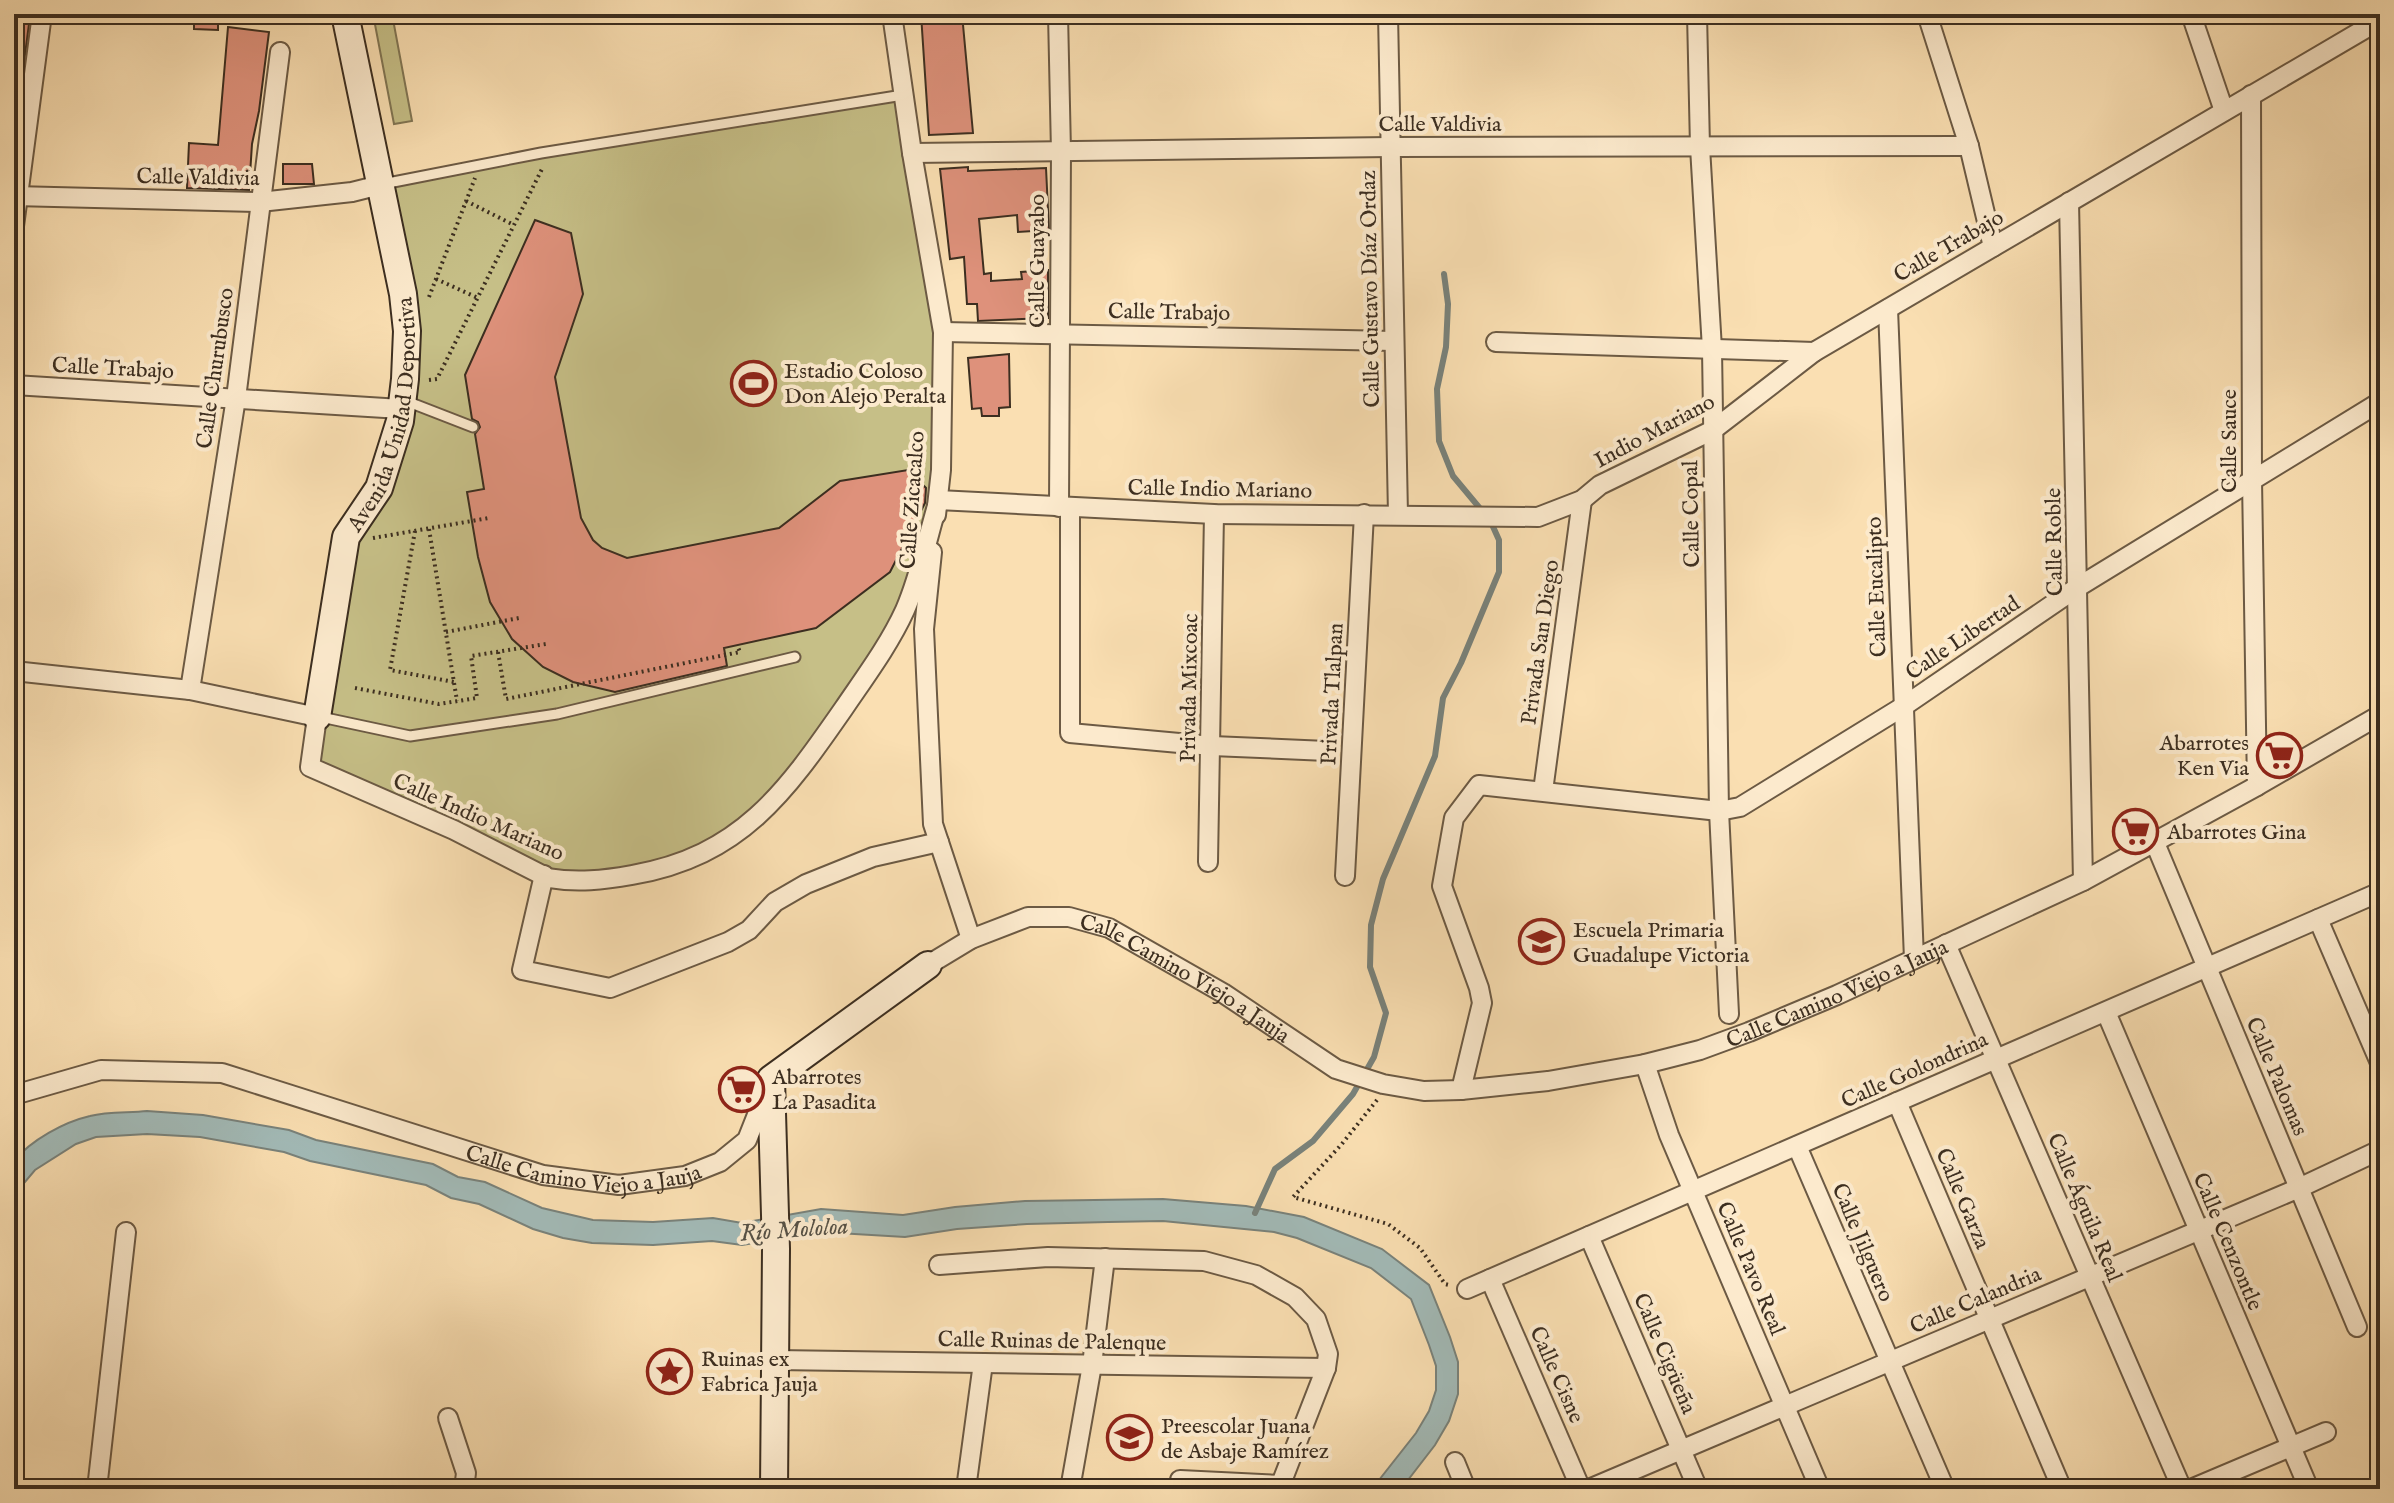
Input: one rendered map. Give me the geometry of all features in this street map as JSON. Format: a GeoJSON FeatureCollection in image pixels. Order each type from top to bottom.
{"type":"FeatureCollection","features":[{"type":"Feature","properties":{"kind":"street"},"geometry":{"type":"LineString","coordinates":[[14,226],[42,14]]}},
{"type":"Feature","properties":{"kind":"street","name":"Avenida Unidad Deportiva"},"geometry":{"type":"LineString","coordinates":[[317,717],[346,537],[386,481],[402,405],[407,331],[403,294],[345,14]]}},
{"type":"Feature","properties":{"kind":"street","name":"Calle Zicacalco"},"geometry":{"type":"LineString","coordinates":[[892,14],[943,332],[941,470],[924,629],[933,824],[971,939]]}},
{"type":"Feature","properties":{"kind":"street","name":"Calle Guayabo"},"geometry":{"type":"LineString","coordinates":[[1058,14],[1060,333],[1070,733],[1212,746]]}},
{"type":"Feature","properties":{"kind":"street","name":"Calle Gustavo Díaz Ordaz"},"geometry":{"type":"LineString","coordinates":[[1388,14],[1398,515]]}},
{"type":"Feature","properties":{"kind":"street","name":"Calle Copal"},"geometry":{"type":"LineString","coordinates":[[1697,14],[1700,147],[1712,349],[1719,811],[1729,1014]]}},
{"type":"Feature","properties":{"kind":"street"},"geometry":{"type":"LineString","coordinates":[[1927,14],[1969,146],[1993,247]]}},
{"type":"Feature","properties":{"kind":"street"},"geometry":{"type":"LineString","coordinates":[[2191,14],[2224,111]]}},
{"type":"Feature","properties":{"kind":"street","name":"Calle Trabajo"},"geometry":{"type":"LineString","coordinates":[[1814,352],[2380,20]]}},
{"type":"Feature","properties":{"kind":"street","name":"Calle Churubusco"},"geometry":{"type":"LineString","coordinates":[[190,690],[236,398],[280,52]]}},
{"type":"Feature","properties":{"kind":"street","name":"Calle Sauce"},"geometry":{"type":"LineString","coordinates":[[2251,95],[2257,786]]}},
{"type":"Feature","properties":{"kind":"street","name":"Calle Valdivia"},"geometry":{"type":"LineString","coordinates":[[912,153],[1390,147],[1969,146]]}},
{"type":"Feature","properties":{"kind":"street","name":"Calle Valdivia"},"geometry":{"type":"LineString","coordinates":[[16,196],[260,202],[352,192],[380,185]]}},
{"type":"Feature","properties":{"kind":"street","name":"Calle Roble"},"geometry":{"type":"LineString","coordinates":[[2069,202],[2083,881]]}},
{"type":"Feature","properties":{"kind":"street","name":"Calle Eucalipto"},"geometry":{"type":"LineString","coordinates":[[1888,309],[1914,959]]}},
{"type":"Feature","properties":{"kind":"street","name":"Calle Trabajo"},"geometry":{"type":"LineString","coordinates":[[943,332],[1394,341]]}},
{"type":"Feature","properties":{"kind":"street"},"geometry":{"type":"LineString","coordinates":[[1496,342],[1814,352]]}},
{"type":"Feature","properties":{"kind":"street","name":"Indio Mariano"},"geometry":{"type":"LineString","coordinates":[[1502,518],[1538,517],[1582,500],[1600,485],[1713,430],[1814,352]]}},
{"type":"Feature","properties":{"kind":"street","name":"Calle Trabajo"},"geometry":{"type":"LineString","coordinates":[[14,385],[402,405]]}},
{"type":"Feature","properties":{"kind":"street","name":"Calle Libertad"},"geometry":{"type":"LineString","coordinates":[[1461,1090],[1482,1003],[1442,886],[1454,818],[1479,785],[1719,811],[1740,807],[1904,706],[2078,587],[2380,402]]}},
{"type":"Feature","properties":{"kind":"street","name":"Privada San Diego"},"geometry":{"type":"LineString","coordinates":[[1543,791],[1582,500]]}},
{"type":"Feature","properties":{"kind":"street","name":"Calle Indio Mariano"},"geometry":{"type":"LineString","coordinates":[[317,717],[310,767],[454,830],[544,875],[564,881],[598,881],[649,872],[694,857],[728,841],[764,810],[805,764],[877,660],[898,623],[910,596],[938,503],[1214,514],[1502,518]]}},
{"type":"Feature","properties":{"kind":"street","name":"Privada Mixcoac"},"geometry":{"type":"LineString","coordinates":[[1208,862],[1214,514]]}},
{"type":"Feature","properties":{"kind":"street","name":"Privada Tlalpan"},"geometry":{"type":"LineString","coordinates":[[1345,876],[1364,514]]}},
{"type":"Feature","properties":{"kind":"street"},"geometry":{"type":"LineString","coordinates":[[14,671],[190,690],[317,717]]}},
{"type":"Feature","properties":{"kind":"street","name":"Calle Camino Viejo a Jauja"},"geometry":{"type":"LineString","coordinates":[[14,1095],[101,1070],[222,1073],[543,1175],[619,1185],[685,1176],[720,1162],[747,1140],[771,1079],[928,965],[971,939],[1028,917],[1069,917],[1109,928],[1223,993],[1336,1069],[1387,1085],[1424,1091],[1548,1081],[1645,1064],[1700,1050],[1749,1032],[2083,881],[2380,715]]}},
{"type":"Feature","properties":{"kind":"street"},"geometry":{"type":"LineString","coordinates":[[1212,746],[1327,751]]}},
{"type":"Feature","properties":{"kind":"street"},"geometry":{"type":"LineString","coordinates":[[544,875],[522,970],[610,988],[728,942],[749,930],[775,902],[806,884],[873,857],[939,842]]}},
{"type":"Feature","properties":{"kind":"street","name":"Calle Palomas"},"geometry":{"type":"LineString","coordinates":[[2155,843],[2357,1327]]}},
{"type":"Feature","properties":{"kind":"street","name":"Calle Golondrina"},"geometry":{"type":"LineString","coordinates":[[1467,1289],[2380,892]]}},
{"type":"Feature","properties":{"kind":"street"},"geometry":{"type":"LineString","coordinates":[[2318,919],[2380,1063]]}},
{"type":"Feature","properties":{"kind":"street","name":"Calle Águila Real"},"geometry":{"type":"LineString","coordinates":[[1946,944],[2182,1489]]}},
{"type":"Feature","properties":{"kind":"street","name":"Calle Cenzontle"},"geometry":{"type":"LineString","coordinates":[[2106,1012],[2309,1489]]}},
{"type":"Feature","properties":{"kind":"street","name":"Calle Pavo Real"},"geometry":{"type":"LineString","coordinates":[[1645,1064],[1669,1135],[1820,1489]]}},
{"type":"Feature","properties":{"kind":"street"},"geometry":{"type":"LineString","coordinates":[[771,1079],[776,1249],[774,1489]]}},
{"type":"Feature","properties":{"kind":"street","name":"Calle Garza"},"geometry":{"type":"LineString","coordinates":[[1897,1102],[2062,1489]]}},
{"type":"Feature","properties":{"kind":"street","name":"Calle Jilguero"},"geometry":{"type":"LineString","coordinates":[[1797,1146],[1945,1489]]}},
{"type":"Feature","properties":{"kind":"street","name":"Calle Calandria"},"geometry":{"type":"LineString","coordinates":[[1589,1489],[2299,1188],[2380,1150]]}},
{"type":"Feature","properties":{"kind":"street"},"geometry":{"type":"LineString","coordinates":[[97,1489],[126,1232]]}},
{"type":"Feature","properties":{"kind":"street","name":"Calle Cigüeña"},"geometry":{"type":"LineString","coordinates":[[1589,1236],[1698,1489]]}},
{"type":"Feature","properties":{"kind":"street"},"geometry":{"type":"LineString","coordinates":[[939,1265],[1048,1257],[1204,1261],[1256,1275],[1295,1297],[1316,1319],[1328,1354],[1326,1368],[1281,1487],[1180,1480]]}},
{"type":"Feature","properties":{"kind":"street"},"geometry":{"type":"LineString","coordinates":[[1070,1489],[1092,1365],[1105,1258]]}},
{"type":"Feature","properties":{"kind":"street","name":"Calle Cisne"},"geometry":{"type":"LineString","coordinates":[[1490,1279],[1581,1489]]}},
{"type":"Feature","properties":{"kind":"street","name":"Calle Ruinas de Palenque"},"geometry":{"type":"LineString","coordinates":[[776,1360],[1326,1368]]}},
{"type":"Feature","properties":{"kind":"street"},"geometry":{"type":"LineString","coordinates":[[966,1489],[983,1363]]}},
{"type":"Feature","properties":{"kind":"street"},"geometry":{"type":"LineString","coordinates":[[448,1418],[466,1473],[464,1489]]}},
{"type":"Feature","properties":{"kind":"street"},"geometry":{"type":"LineString","coordinates":[[2191,1489],[2326,1432]]}},
{"type":"Feature","properties":{"kind":"street"},"geometry":{"type":"LineString","coordinates":[[1455,1462],[1466,1489]]}},
{"type":"Feature","properties":{"kind":"lane"},"geometry":{"type":"LineString","coordinates":[[380,185],[541,153],[903,95]]}},
{"type":"Feature","properties":{"kind":"lane"},"geometry":{"type":"LineString","coordinates":[[402,405],[473,427]]}},
{"type":"Feature","properties":{"kind":"lane"},"geometry":{"type":"LineString","coordinates":[[317,717],[410,736],[557,714],[795,657]]}},
{"type":"Feature","properties":{"kind":"path"},"geometry":{"type":"LineString","coordinates":[[429,380],[437,379],[543,167],[541,153]]}},
{"type":"Feature","properties":{"kind":"path"},"geometry":{"type":"LineString","coordinates":[[429,297],[480,165]]}},
{"type":"Feature","properties":{"kind":"path"},"geometry":{"type":"LineString","coordinates":[[466,201],[514,225]]}},
{"type":"Feature","properties":{"kind":"path"},"geometry":{"type":"LineString","coordinates":[[436,279],[478,298]]}},
{"type":"Feature","properties":{"kind":"path"},"geometry":{"type":"LineString","coordinates":[[367,539],[489,518]]}},
{"type":"Feature","properties":{"kind":"path"},"geometry":{"type":"LineString","coordinates":[[429,529],[457,701]]}},
{"type":"Feature","properties":{"kind":"path"},"geometry":{"type":"LineString","coordinates":[[415,531],[390,670],[454,682]]}},
{"type":"Feature","properties":{"kind":"path"},"geometry":{"type":"LineString","coordinates":[[446,632],[519,618]]}},
{"type":"Feature","properties":{"kind":"path"},"geometry":{"type":"LineString","coordinates":[[355,688],[439,704],[477,698],[471,656],[546,644]]}},
{"type":"Feature","properties":{"kind":"path"},"geometry":{"type":"LineString","coordinates":[[498,652],[506,699],[740,652],[737,645]]}},
{"type":"Feature","properties":{"kind":"path"},"geometry":{"type":"LineString","coordinates":[[1387,1085],[1341,1145],[1293,1197],[1388,1224],[1420,1248],[1445,1284],[1467,1289]]}},
{"type":"Feature","properties":{"kind":"shaded area"},"geometry":{"type":"Polygon","coordinates":[[[373,14],[392,14],[412,121],[394,124],[373,14]]]}},
{"type":"Feature","properties":{"kind":"shaded area"},"geometry":{"type":"Polygon","coordinates":[[[903,95],[943,332],[941,470],[905,610],[764,810],[694,857],[564,881],[310,767],[346,537],[401,409],[380,185],[903,95]]]}},
{"type":"Feature","properties":{"kind":"water","name":"Río Mololoa"},"geometry":{"type":"Polygon","coordinates":[[[147,1111],[203,1115],[289,1130],[316,1140],[433,1164],[458,1177],[485,1182],[542,1208],[593,1220],[653,1222],[713,1218],[742,1223],[821,1209],[903,1215],[1025,1201],[1163,1199],[1246,1206],[1304,1217],[1382,1249],[1429,1285],[1458,1362],[1458,1394],[1449,1421],[1435,1445],[1401,1489],[1372,1489],[1416,1433],[1429,1411],[1436,1390],[1436,1366],[1429,1345],[1411,1299],[1371,1268],[1274,1232],[1163,1221],[1027,1224],[957,1229],[905,1237],[821,1232],[742,1245],[712,1241],[653,1245],[592,1243],[533,1229],[479,1204],[451,1198],[426,1185],[310,1161],[284,1152],[200,1137],[147,1134],[96,1137],[76,1144],[35,1170],[14,1195],[14,1161],[39,1139],[59,1127],[90,1116],[147,1111]]]}},
{"type":"Feature","properties":{"kind":"building"},"geometry":{"type":"Polygon","coordinates":[[[194,14],[218,14],[218,30],[194,29],[194,14]]]}},
{"type":"Feature","properties":{"kind":"building"},"geometry":{"type":"Polygon","coordinates":[[[921,14],[962,14],[973,133],[929,135],[921,14]]]}},
{"type":"Feature","properties":{"kind":"building"},"geometry":{"type":"Polygon","coordinates":[[[14,22],[29,24],[23,70],[14,69],[14,22]]]}},
{"type":"Feature","properties":{"kind":"building"},"geometry":{"type":"Polygon","coordinates":[[[228,27],[269,32],[252,144],[249,190],[187,188],[189,143],[218,145],[228,27]]]}},
{"type":"Feature","properties":{"kind":"building"},"geometry":{"type":"Polygon","coordinates":[[[283,164],[312,164],[314,184],[283,184],[283,164]]]}},
{"type":"Feature","properties":{"kind":"building"},"geometry":{"type":"Polygon","coordinates":[[[968,167],[968,171],[1046,168],[1049,230],[1018,232],[1017,215],[979,219],[984,274],[991,273],[991,281],[1022,279],[1021,272],[1048,270],[1048,318],[978,321],[977,304],[967,304],[964,257],[950,259],[940,169],[968,167]]]}},
{"type":"Feature","properties":{"kind":"building"},"geometry":{"type":"Polygon","coordinates":[[[535,220],[571,233],[583,294],[555,377],[581,518],[593,540],[602,548],[627,558],[779,528],[840,481],[908,470],[926,488],[925,503],[890,572],[816,628],[724,648],[727,666],[615,692],[573,682],[543,667],[512,639],[490,602],[478,557],[467,492],[484,489],[475,434],[480,427],[472,419],[465,375],[535,220]]]}},
{"type":"Feature","properties":{"kind":"building"},"geometry":{"type":"Polygon","coordinates":[[[1009,354],[1010,407],[999,408],[999,416],[982,416],[981,408],[972,409],[968,358],[1009,354]]]}},
{"type":"Feature","properties":{"kind":"waterway"},"geometry":{"type":"LineString","coordinates":[[1444,274],[1448,304],[1446,347],[1437,389],[1439,441],[1453,476],[1483,512]]}},
{"type":"Feature","properties":{"kind":"waterway"},"geometry":{"type":"LineString","coordinates":[[1255,1213],[1275,1169],[1313,1141],[1353,1094],[1374,1057],[1386,1013],[1370,967],[1371,925],[1383,879],[1435,756],[1443,698],[1499,572],[1499,540],[1490,520]]}},
{"type":"Feature","properties":{"kind":"place","name":"Estadio Coloso Don Alejo Peralta"},"geometry":{"type":"Point","coordinates":[753,383]}},
{"type":"Feature","properties":{"kind":"place","name":"Abarrotes Ken Via"},"geometry":{"type":"Point","coordinates":[2280,755]}},
{"type":"Feature","properties":{"kind":"place","name":"Abarrotes Gina"},"geometry":{"type":"Point","coordinates":[2136,831]}},
{"type":"Feature","properties":{"kind":"place","name":"Escuela Primaria Guadalupe Victoria"},"geometry":{"type":"Point","coordinates":[1542,942]}},
{"type":"Feature","properties":{"kind":"place","name":"Abarrotes La Pasadita"},"geometry":{"type":"Point","coordinates":[741,1089]}},
{"type":"Feature","properties":{"kind":"place","name":"Ruinas ex Fabrica Jauja"},"geometry":{"type":"Point","coordinates":[670,1371]}},
{"type":"Feature","properties":{"kind":"place","name":"Preescolar Juana de Asbaje Ramírez"},"geometry":{"type":"Point","coordinates":[1130,1438]}}]}
